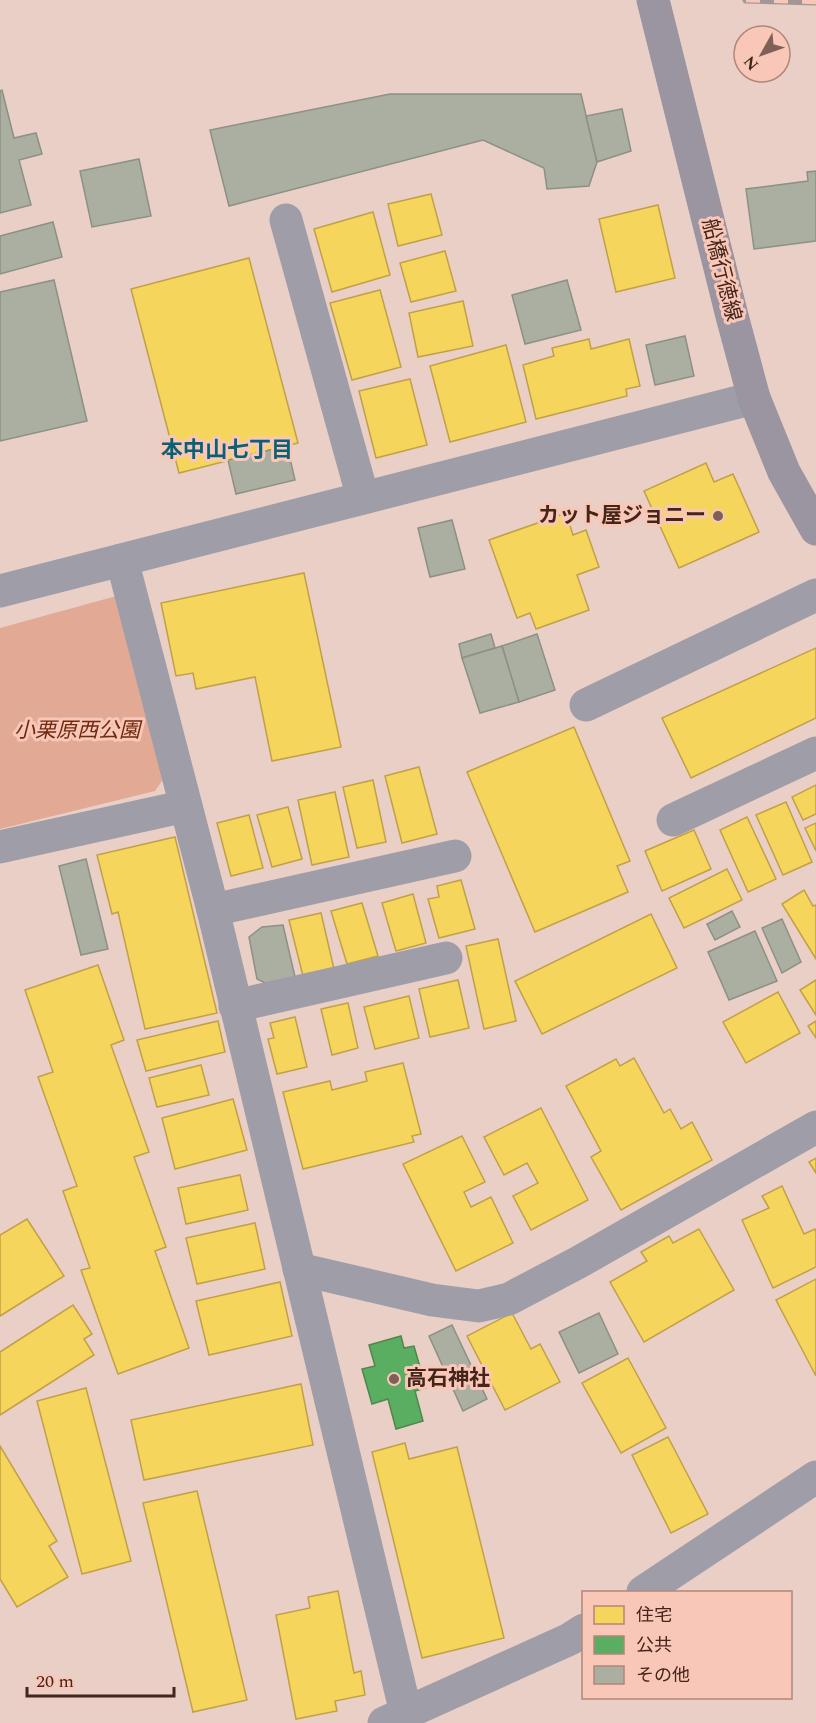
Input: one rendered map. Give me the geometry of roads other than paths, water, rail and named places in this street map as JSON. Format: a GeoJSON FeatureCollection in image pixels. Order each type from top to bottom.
{"type":"FeatureCollection","features":[{"type":"Feature","properties":{"kind":"main road","name":"船橋行徳線"},"geometry":{"type":"LineString","coordinates":[[653,0],[754,398],[784,472],[816,530]]}},
{"type":"Feature","properties":{"kind":"street"},"geometry":{"type":"LineString","coordinates":[[286,220],[363,498]]}},
{"type":"Feature","properties":{"kind":"street"},"geometry":{"type":"LineString","coordinates":[[0,591],[754,398]]}},
{"type":"Feature","properties":{"kind":"street"},"geometry":{"type":"LineString","coordinates":[[122,560],[213,910],[299,1269],[395,1718],[570,1639],[582,1631]]}},
{"type":"Feature","properties":{"kind":"street"},"geometry":{"type":"LineString","coordinates":[[586,705],[816,595]]}},
{"type":"Feature","properties":{"kind":"street"},"geometry":{"type":"LineString","coordinates":[[673,820],[816,753]]}},
{"type":"Feature","properties":{"kind":"street"},"geometry":{"type":"LineString","coordinates":[[0,847],[186,806]]}},
{"type":"Feature","properties":{"kind":"street"},"geometry":{"type":"LineString","coordinates":[[213,910],[455,856]]}},
{"type":"Feature","properties":{"kind":"street"},"geometry":{"type":"LineString","coordinates":[[235,1006],[446,958]]}},
{"type":"Feature","properties":{"kind":"street"},"geometry":{"type":"LineString","coordinates":[[299,1269],[432,1300],[479,1306],[509,1299],[579,1262],[816,1127]]}},
{"type":"Feature","properties":{"kind":"street"},"geometry":{"type":"LineString","coordinates":[[647,1591],[816,1477]]}},
{"type":"Feature","properties":{"kind":"railway"},"geometry":{"type":"LineString","coordinates":[[746,0],[816,2]]}},
{"type":"Feature","properties":{"kind":"place","name":"カット屋ジョニー"},"geometry":{"type":"Point","coordinates":[718,516]}},
{"type":"Feature","properties":{"kind":"place","name":"高石神社"},"geometry":{"type":"Point","coordinates":[394,1379]}},
{"type":"Feature","properties":{"kind":"district","name":"本中山七丁目"},"geometry":{"type":"Point","coordinates":[227,450]}},
{"type":"Feature","properties":{"kind":"park label","name":"小栗原西公園"},"geometry":{"type":"Point","coordinates":[77,731]}}]}
